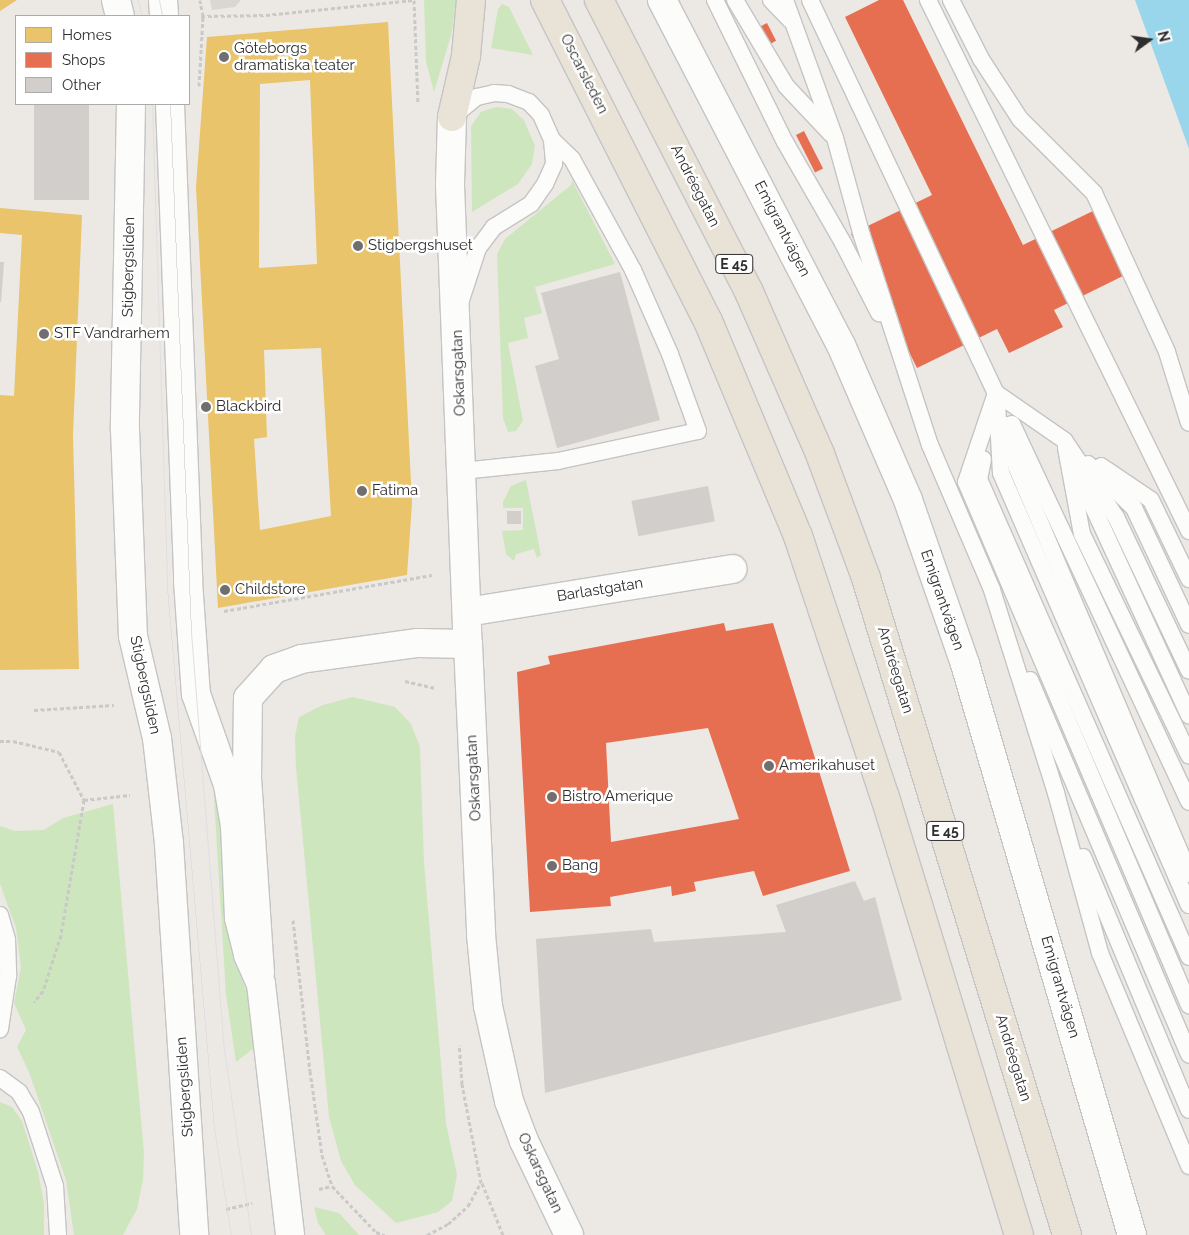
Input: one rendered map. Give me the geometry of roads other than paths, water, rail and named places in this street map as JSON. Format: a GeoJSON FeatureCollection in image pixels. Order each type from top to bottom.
{"type":"FeatureCollection","features":[{"type":"Feature","properties":{"kind":"highway"},"geometry":{"type":"LineString","coordinates":[[452,117],[466,56],[471,0]]}},
{"type":"Feature","properties":{"kind":"highway","name":"Oscarsleden"},"geometry":{"type":"LineString","coordinates":[[545,0],[622,148],[708,322],[798,536],[885,796],[1019,1235]]}},
{"type":"Feature","properties":{"kind":"highway","name":"Andréegatan"},"geometry":{"type":"LineString","coordinates":[[599,0],[666,128],[748,292],[820,454],[866,578],[1067,1235]]}},
{"type":"Feature","properties":{"kind":"street"},"geometry":{"type":"LineString","coordinates":[[116,0],[120,15]]}},
{"type":"Feature","properties":{"kind":"street"},"geometry":{"type":"LineString","coordinates":[[163,0],[164,15]]}},
{"type":"Feature","properties":{"kind":"street","name":"Emigrantvägen"},"geometry":{"type":"LineString","coordinates":[[662,0],[841,345],[908,500],[964,664],[1132,1235]]}},
{"type":"Feature","properties":{"kind":"street","name":"Stigbergsliden"},"geometry":{"type":"LineString","coordinates":[[131,105],[125,429],[133,636],[157,738],[169,844],[194,1235]]}},
{"type":"Feature","properties":{"kind":"street"},"geometry":{"type":"LineString","coordinates":[[170,105],[186,532],[196,694],[228,785],[235,826],[239,918],[248,955],[261,984]]}},
{"type":"Feature","properties":{"kind":"street","name":"Oskarsgatan"},"geometry":{"type":"LineString","coordinates":[[452,117],[450,185],[457,311],[468,644],[481,935],[488,1006],[509,1101],[563,1233]]}},
{"type":"Feature","properties":{"kind":"street","name":"Barlastgatan"},"geometry":{"type":"LineString","coordinates":[[467,612],[733,569]]}},
{"type":"Feature","properties":{"kind":"street"},"geometry":{"type":"LineString","coordinates":[[290,1235],[261,984],[247,778],[248,698],[274,669],[301,659],[418,642],[468,644]]}},
{"type":"Feature","properties":{"kind":"lane"},"geometry":{"type":"LineString","coordinates":[[715,0],[785,142],[843,242],[904,365]]}},
{"type":"Feature","properties":{"kind":"lane"},"geometry":{"type":"LineString","coordinates":[[735,0],[786,86],[835,138]]}},
{"type":"Feature","properties":{"kind":"lane"},"geometry":{"type":"LineString","coordinates":[[771,0],[797,28]]}},
{"type":"Feature","properties":{"kind":"lane"},"geometry":{"type":"LineString","coordinates":[[786,0],[835,138],[862,236],[930,445],[1189,1055]]}},
{"type":"Feature","properties":{"kind":"lane"},"geometry":{"type":"LineString","coordinates":[[810,0],[996,393],[1189,874]]}},
{"type":"Feature","properties":{"kind":"lane"},"geometry":{"type":"LineString","coordinates":[[928,0],[1189,532]]}},
{"type":"Feature","properties":{"kind":"lane"},"geometry":{"type":"LineString","coordinates":[[951,0],[981,59],[1020,119],[1094,193],[1167,352],[1189,423]]}},
{"type":"Feature","properties":{"kind":"lane","name":"Oskarsgatan"},"geometry":{"type":"LineString","coordinates":[[452,117],[477,97],[508,94],[529,102],[535,109],[552,140],[554,164],[545,184],[530,204],[494,227],[478,248],[457,311]]}},
{"type":"Feature","properties":{"kind":"lane"},"geometry":{"type":"LineString","coordinates":[[462,471],[558,460],[698,431],[670,354],[634,270],[572,159],[552,140]]}},
{"type":"Feature","properties":{"kind":"lane"},"geometry":{"type":"LineString","coordinates":[[996,393],[1150,500],[1189,579]]}},
{"type":"Feature","properties":{"kind":"lane"},"geometry":{"type":"LineString","coordinates":[[996,393],[1001,473],[1189,905]]}},
{"type":"Feature","properties":{"kind":"lane"},"geometry":{"type":"LineString","coordinates":[[996,393],[972,481],[1189,1005]]}},
{"type":"Feature","properties":{"kind":"lane"},"geometry":{"type":"LineString","coordinates":[[1064,440],[1134,508],[1189,625]]}},
{"type":"Feature","properties":{"kind":"lane"},"geometry":{"type":"LineString","coordinates":[[1064,440],[1116,517],[1189,671]]}},
{"type":"Feature","properties":{"kind":"lane"},"geometry":{"type":"LineString","coordinates":[[1064,440],[1099,525],[1189,716]]}},
{"type":"Feature","properties":{"kind":"lane"},"geometry":{"type":"LineString","coordinates":[[1064,440],[1082,534],[1189,755]]}},
{"type":"Feature","properties":{"kind":"lane"},"geometry":{"type":"LineString","coordinates":[[1025,466],[1189,802]]}},
{"type":"Feature","properties":{"kind":"lane"},"geometry":{"type":"LineString","coordinates":[[972,481],[1189,957]]}},
{"type":"Feature","properties":{"kind":"lane"},"geometry":{"type":"LineString","coordinates":[[992,590],[1056,793],[1100,952],[1189,1166]]}},
{"type":"Feature","properties":{"kind":"lane"},"geometry":{"type":"LineString","coordinates":[[1056,793],[1189,1110]]}},
{"type":"Feature","properties":{"kind":"lane"},"geometry":{"type":"LineString","coordinates":[[0,915],[7,940],[8,976],[0,1028]]}},
{"type":"Feature","properties":{"kind":"lane"},"geometry":{"type":"LineString","coordinates":[[0,1078],[19,1092],[31,1112],[55,1186],[58,1235]]}},
{"type":"Feature","properties":{"kind":"water"},"geometry":{"type":"Polygon","coordinates":[[[1135,0],[1189,0],[1189,149],[1135,0]]]}},
{"type":"Feature","properties":{"kind":"tram line"},"geometry":{"type":"LineString","coordinates":[[138,0],[142,15]]}},
{"type":"Feature","properties":{"kind":"tram line"},"geometry":{"type":"LineString","coordinates":[[159,0],[162,15]]}},
{"type":"Feature","properties":{"kind":"tram line"},"geometry":{"type":"LineString","coordinates":[[152,105],[167,588],[214,1128],[231,1235]]}},
{"type":"Feature","properties":{"kind":"tram line"},"geometry":{"type":"LineString","coordinates":[[170,105],[191,632],[223,1042],[251,1235]]}},
{"type":"Feature","properties":{"kind":"place","name":"Göteborgs dramatiska teater"},"geometry":{"type":"Point","coordinates":[224,57]}},
{"type":"Feature","properties":{"kind":"place","name":"Stigbergshuset"},"geometry":{"type":"Point","coordinates":[358,246]}},
{"type":"Feature","properties":{"kind":"place","name":"STF Vandrarhem"},"geometry":{"type":"Point","coordinates":[44,334]}},
{"type":"Feature","properties":{"kind":"place","name":"Blackbird"},"geometry":{"type":"Point","coordinates":[206,407]}},
{"type":"Feature","properties":{"kind":"place","name":"Fatima"},"geometry":{"type":"Point","coordinates":[362,491]}},
{"type":"Feature","properties":{"kind":"place","name":"Childstore"},"geometry":{"type":"Point","coordinates":[225,590]}},
{"type":"Feature","properties":{"kind":"place","name":"Amerikahuset"},"geometry":{"type":"Point","coordinates":[769,766]}},
{"type":"Feature","properties":{"kind":"place","name":"Bistro Amerique"},"geometry":{"type":"Point","coordinates":[552,797]}},
{"type":"Feature","properties":{"kind":"place","name":"Bang"},"geometry":{"type":"Point","coordinates":[552,866]}}]}
